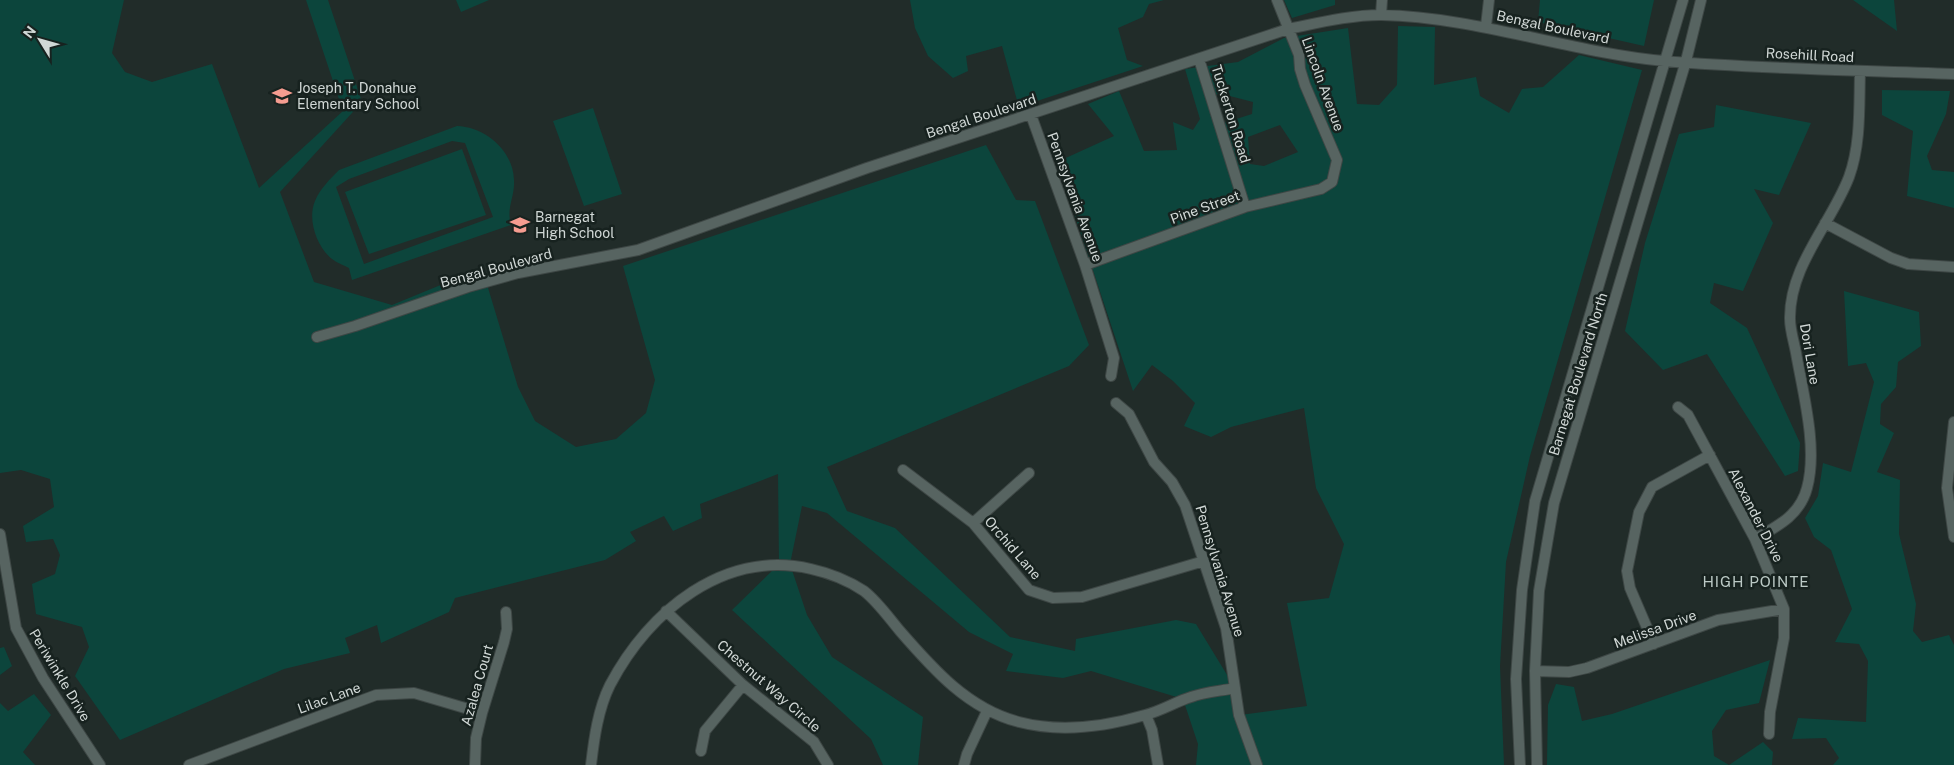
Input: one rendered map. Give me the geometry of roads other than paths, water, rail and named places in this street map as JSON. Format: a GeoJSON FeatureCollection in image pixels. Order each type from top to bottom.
{"type":"FeatureCollection","features":[{"type":"Feature","properties":{"kind":"street","name":"Lincoln Avenue"},"geometry":{"type":"LineString","coordinates":[[1277,0],[1299,55],[1300,69],[1305,85],[1337,160],[1334,178]]}},
{"type":"Feature","properties":{"kind":"street"},"geometry":{"type":"LineString","coordinates":[[1380,16],[1382,0]]}},
{"type":"Feature","properties":{"kind":"street"},"geometry":{"type":"LineString","coordinates":[[1486,26],[1489,0]]}},
{"type":"Feature","properties":{"kind":"street","name":"Barnegat Boulevard North"},"geometry":{"type":"LineString","coordinates":[[1520,765],[1516,679],[1522,590],[1535,501],[1683,0]]}},
{"type":"Feature","properties":{"kind":"street","name":"Barnegat Boulevard North"},"geometry":{"type":"LineString","coordinates":[[1537,765],[1535,671],[1539,590],[1554,503],[1686,61],[1701,0]]}},
{"type":"Feature","properties":{"kind":"street","name":"Bengal Boulevard"},"geometry":{"type":"LineString","coordinates":[[316,337],[355,326],[468,287],[518,273],[638,250],[867,168],[1288,29],[1333,20],[1380,16],[1486,26],[1591,50],[1665,61]]}},
{"type":"Feature","properties":{"kind":"street","name":"Tuckerton Road"},"geometry":{"type":"LineString","coordinates":[[1199,59],[1245,207]]}},
{"type":"Feature","properties":{"kind":"street","name":"Rosehill Road"},"geometry":{"type":"LineString","coordinates":[[1665,61],[1860,72],[1954,74]]}},
{"type":"Feature","properties":{"kind":"street","name":"Dori Lane"},"geometry":{"type":"LineString","coordinates":[[1755,539],[1782,524],[1797,510],[1807,490],[1810,474],[1810,454],[1806,409],[1790,319],[1801,268],[1848,180],[1854,162],[1860,72]]}},
{"type":"Feature","properties":{"kind":"street","name":"Pennsylvania Avenue"},"geometry":{"type":"LineString","coordinates":[[1031,115],[1085,266],[1114,358],[1111,376]]}},
{"type":"Feature","properties":{"kind":"street","name":"Pine Street"},"geometry":{"type":"LineString","coordinates":[[1085,266],[1245,207],[1321,189],[1334,178]]}},
{"type":"Feature","properties":{"kind":"street"},"geometry":{"type":"LineString","coordinates":[[1825,223],[1891,258],[1908,264],[1954,266]]}},
{"type":"Feature","properties":{"kind":"street","name":"Pennsylvania Avenue"},"geometry":{"type":"LineString","coordinates":[[1116,403],[1129,414],[1154,462],[1172,482],[1186,505],[1226,628],[1239,715],[1257,765]]}},
{"type":"Feature","properties":{"kind":"street","name":"Alexander Drive"},"geometry":{"type":"LineString","coordinates":[[1678,407],[1688,414],[1755,539],[1784,609],[1784,638],[1770,712],[1769,734]]}},
{"type":"Feature","properties":{"kind":"street"},"geometry":{"type":"LineString","coordinates":[[1954,422],[1947,488],[1954,537]]}},
{"type":"Feature","properties":{"kind":"street"},"geometry":{"type":"LineString","coordinates":[[1654,644],[1630,588],[1627,571],[1638,512],[1652,487],[1710,455]]}},
{"type":"Feature","properties":{"kind":"street","name":"Orchid Lane"},"geometry":{"type":"LineString","coordinates":[[903,470],[973,523],[1030,590],[1053,598],[1082,597],[1204,561]]}},
{"type":"Feature","properties":{"kind":"street"},"geometry":{"type":"LineString","coordinates":[[973,523],[1029,473]]}},
{"type":"Feature","properties":{"kind":"street","name":"Periwinkle Drive"},"geometry":{"type":"LineString","coordinates":[[0,534],[16,628],[39,670],[100,765]]}},
{"type":"Feature","properties":{"kind":"street"},"geometry":{"type":"LineString","coordinates":[[591,765],[602,708],[610,686],[641,638],[666,611],[703,584],[745,568],[782,564],[825,572],[864,592],[941,676],[986,711],[1019,722],[1062,728],[1104,725],[1146,715],[1192,696],[1235,688]]}},
{"type":"Feature","properties":{"kind":"street","name":"Melissa Drive"},"geometry":{"type":"LineString","coordinates":[[1535,671],[1568,672],[1587,668],[1718,620],[1784,609]]}},
{"type":"Feature","properties":{"kind":"street","name":"Chestnut Way Circle"},"geometry":{"type":"LineString","coordinates":[[666,611],[743,685],[814,742],[828,765]]}},
{"type":"Feature","properties":{"kind":"street","name":"Azalea Court"},"geometry":{"type":"LineString","coordinates":[[475,765],[476,738],[504,642],[507,629],[506,612]]}},
{"type":"Feature","properties":{"kind":"street"},"geometry":{"type":"LineString","coordinates":[[701,751],[705,731],[743,685]]}},
{"type":"Feature","properties":{"kind":"street","name":"Lilac Lane"},"geometry":{"type":"LineString","coordinates":[[189,765],[376,695],[414,693],[482,713]]}},
{"type":"Feature","properties":{"kind":"street"},"geometry":{"type":"LineString","coordinates":[[964,765],[986,711]]}},
{"type":"Feature","properties":{"kind":"street"},"geometry":{"type":"LineString","coordinates":[[1146,715],[1152,730],[1158,765]]}},
{"type":"Feature","properties":{"kind":"place","name":"Joseph T. Donahue Elementary School"},"geometry":{"type":"Point","coordinates":[282,96]}},
{"type":"Feature","properties":{"kind":"place","name":"Barnegat High School"},"geometry":{"type":"Point","coordinates":[520,225]}},
{"type":"Feature","properties":{"kind":"district","name":"HIGH POINTE"},"geometry":{"type":"Point","coordinates":[1756,582]}}]}
